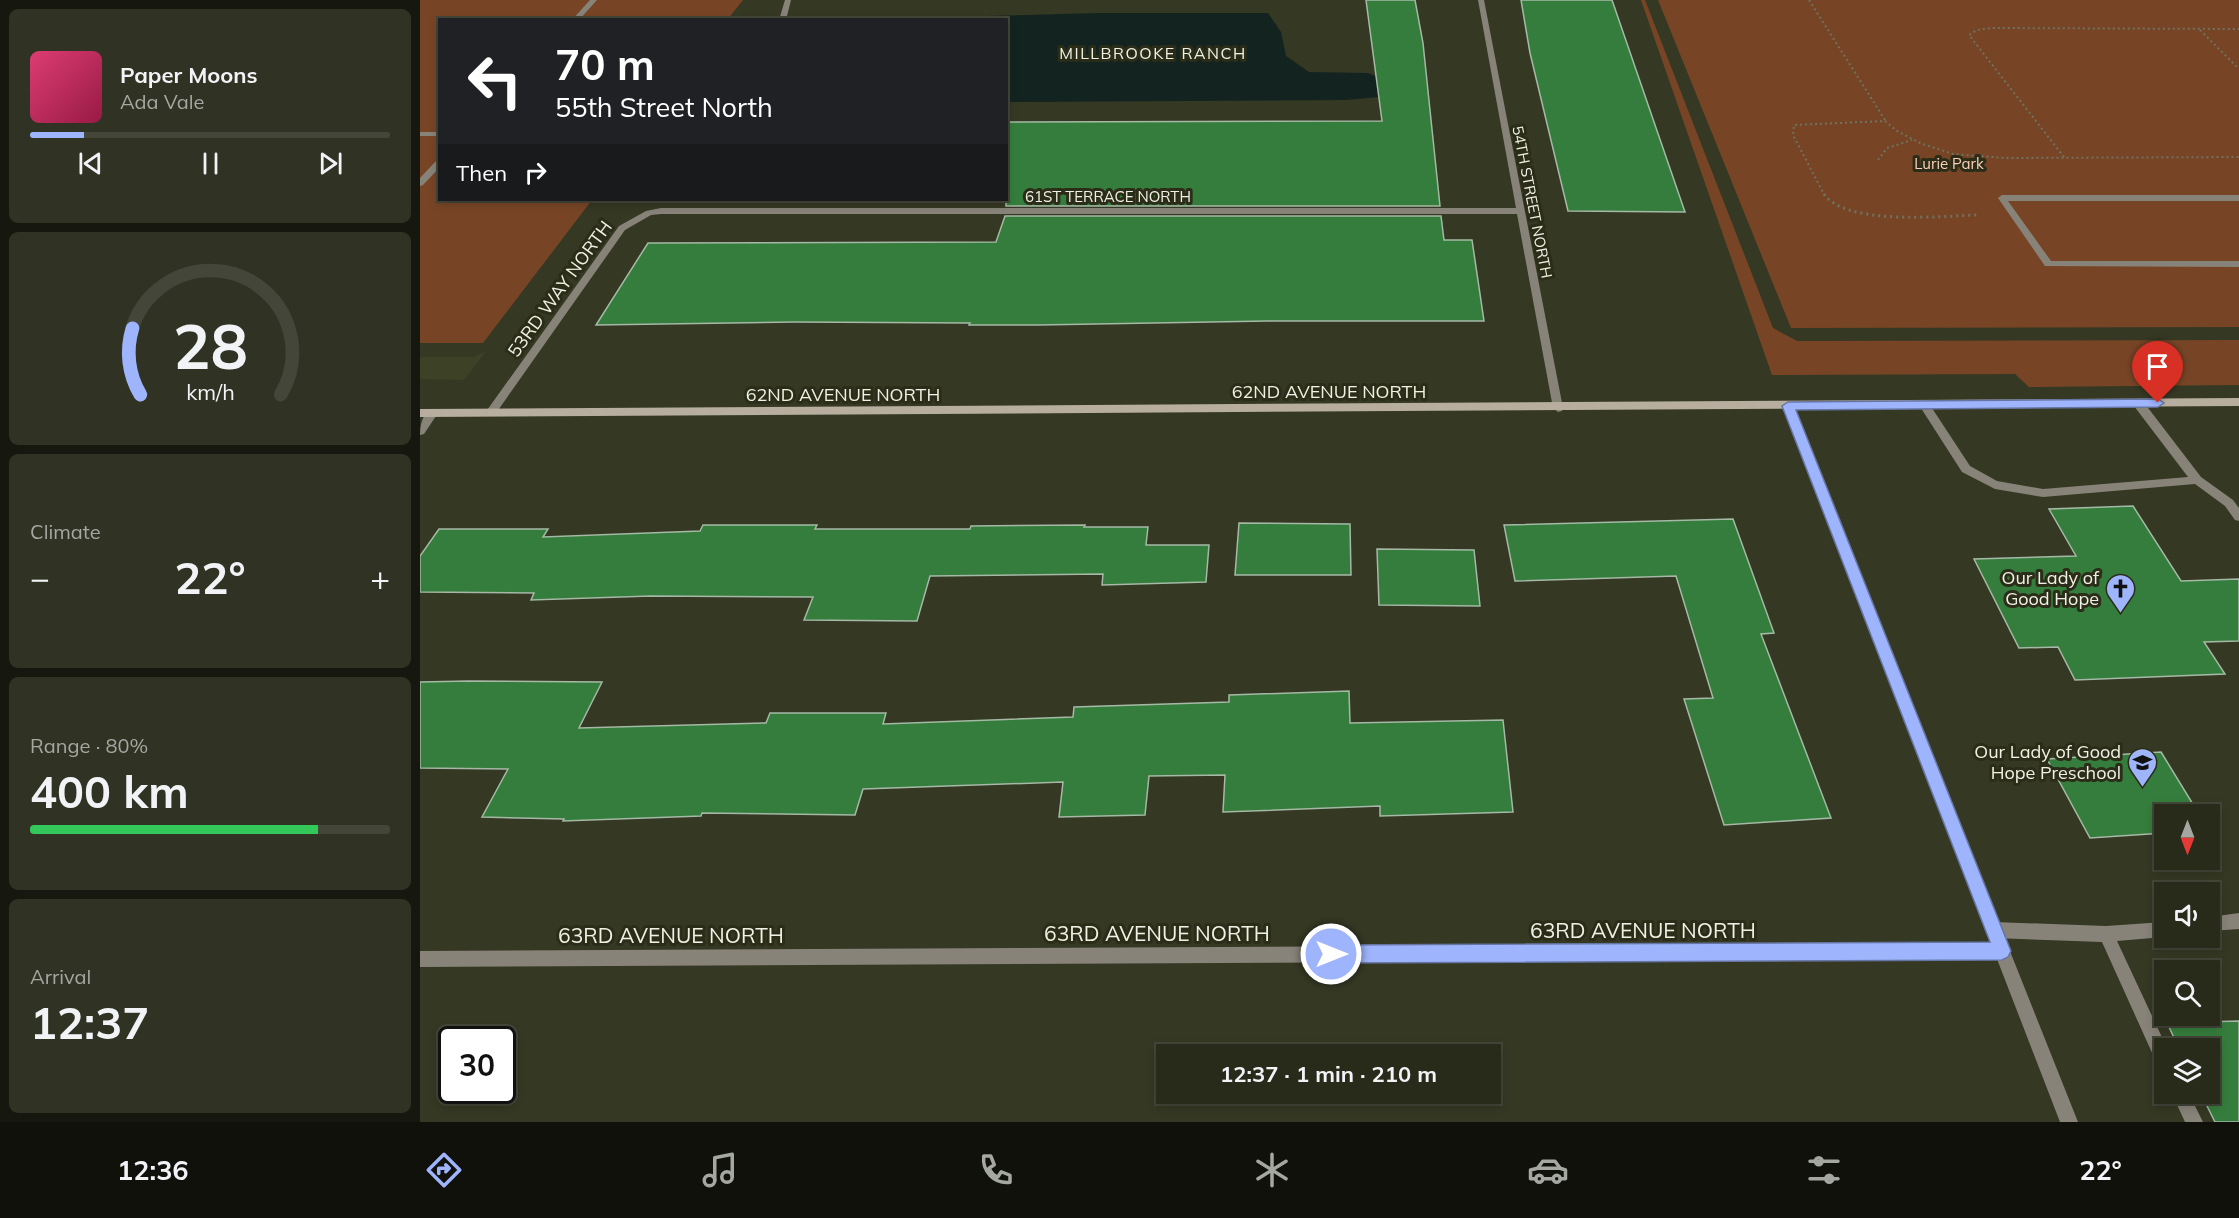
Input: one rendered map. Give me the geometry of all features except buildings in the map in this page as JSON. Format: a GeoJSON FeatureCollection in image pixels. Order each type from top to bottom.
{"type":"FeatureCollection","features":[{"type":"Feature","properties":{"kind":"street"},"geometry":{"type":"LineString","coordinates":[[577,18],[594,0]]}},
{"type":"Feature","properties":{"kind":"street"},"geometry":{"type":"LineString","coordinates":[[783,18],[788,0]]}},
{"type":"Feature","properties":{"kind":"street","name":"54TH STREET NORTH"},"geometry":{"type":"LineString","coordinates":[[1481,0],[1558,408]]}},
{"type":"Feature","properties":{"kind":"street"},"geometry":{"type":"LineString","coordinates":[[420,134],[438,134]]}},
{"type":"Feature","properties":{"kind":"street"},"geometry":{"type":"LineString","coordinates":[[420,183],[438,164]]}},
{"type":"Feature","properties":{"kind":"street"},"geometry":{"type":"LineString","coordinates":[[429,173],[438,173]]}},
{"type":"Feature","properties":{"kind":"street"},"geometry":{"type":"LineString","coordinates":[[2239,198],[2002,198],[2048,264],[2239,264]]}},
{"type":"Feature","properties":{"kind":"street"},"geometry":{"type":"LineString","coordinates":[[661,210],[667,201]]}},
{"type":"Feature","properties":{"kind":"street","name":"61ST TERRACE NORTH"},"geometry":{"type":"LineString","coordinates":[[661,210],[1519,211]]}},
{"type":"Feature","properties":{"kind":"street","name":"53RD WAY NORTH"},"geometry":{"type":"LineString","coordinates":[[490,413],[622,228],[649,213],[661,210]]}},
{"type":"Feature","properties":{"kind":"street"},"geometry":{"type":"LineString","coordinates":[[2228,264],[2239,277]]}},
{"type":"Feature","properties":{"kind":"street","name":"62ND AVENUE NORTH"},"geometry":{"type":"LineString","coordinates":[[420,413],[1558,408],[2239,402]]}},
{"type":"Feature","properties":{"kind":"street"},"geometry":{"type":"LineString","coordinates":[[2138,403],[2197,480],[2229,503],[2239,517]]}},
{"type":"Feature","properties":{"kind":"street"},"geometry":{"type":"LineString","coordinates":[[1924,405],[1966,469],[1995,485],[2043,492],[2197,480]]}},
{"type":"Feature","properties":{"kind":"street"},"geometry":{"type":"LineString","coordinates":[[1788,406],[2069,1122]]}},
{"type":"Feature","properties":{"kind":"street"},"geometry":{"type":"LineString","coordinates":[[420,430],[433,413]]}},
{"type":"Feature","properties":{"kind":"street"},"geometry":{"type":"LineString","coordinates":[[2220,923],[2239,921]]}},
{"type":"Feature","properties":{"kind":"street"},"geometry":{"type":"LineString","coordinates":[[1994,930],[2106,934],[2154,930]]}},
{"type":"Feature","properties":{"kind":"street"},"geometry":{"type":"LineString","coordinates":[[2106,934],[2154,1038]]}},
{"type":"Feature","properties":{"kind":"street","name":"63RD AVENUE NORTH"},"geometry":{"type":"LineString","coordinates":[[420,958],[2002,951]]}},
{"type":"Feature","properties":{"kind":"street"},"geometry":{"type":"LineString","coordinates":[[2185,1104],[2194,1122]]}},
{"type":"Feature","properties":{"kind":"path"},"geometry":{"type":"LineString","coordinates":[[1809,0],[1885,121],[1912,139],[1953,154],[2006,158],[2239,157]]}},
{"type":"Feature","properties":{"kind":"path"},"geometry":{"type":"LineString","coordinates":[[2064,158],[2002,81],[1969,35],[1980,29],[2005,28],[2239,29]]}},
{"type":"Feature","properties":{"kind":"path"},"geometry":{"type":"LineString","coordinates":[[2199,29],[2239,69]]}},
{"type":"Feature","properties":{"kind":"path"},"geometry":{"type":"LineString","coordinates":[[1885,121],[1794,125],[1793,135],[1831,204],[1848,212],[1872,215],[2013,215]]}},
{"type":"Feature","properties":{"kind":"path"},"geometry":{"type":"LineString","coordinates":[[1878,160],[1880,154],[1892,144],[1912,139]]}},
{"type":"Feature","properties":{"kind":"shaded area"},"geometry":{"type":"Polygon","coordinates":[[[486,351],[464,380],[420,379],[420,357],[473,357],[486,351]]]}},
{"type":"Feature","properties":{"kind":"green space"},"geometry":{"type":"Polygon","coordinates":[[[420,0],[743,0],[729,18],[438,18],[438,201],[591,201],[483,343],[420,343],[420,0]]]}},
{"type":"Feature","properties":{"kind":"green space"},"geometry":{"type":"Polygon","coordinates":[[[1641,0],[1645,0],[1773,328],[1797,341],[2239,340],[2239,385],[2029,387],[2015,374],[1772,375],[1641,0]]]}},
{"type":"Feature","properties":{"kind":"green space","name":"Lurie Park"},"geometry":{"type":"Polygon","coordinates":[[[1658,0],[2239,0],[2239,327],[1791,328],[1658,0]]]}},
{"type":"Feature","properties":{"kind":"water"},"geometry":{"type":"Polygon","coordinates":[[[1099,13],[1268,13],[1281,32],[1286,56],[1309,72],[1368,73],[1390,82],[1391,96],[1346,100],[1008,102],[1008,18],[980,18],[1099,13]]]}},
{"type":"Feature","properties":{"kind":"place","name":"Our Lady of Good Hope"},"geometry":{"type":"Point","coordinates":[2120,614]}},
{"type":"Feature","properties":{"kind":"place","name":"Our Lady of Good Hope Preschool"},"geometry":{"type":"Point","coordinates":[2142,788]}},
{"type":"Feature","properties":{"kind":"district","name":"MILLBROOKE RANCH"},"geometry":{"type":"Point","coordinates":[1153,53]}},
{"type":"Feature","properties":{"kind":"route"},"geometry":{"type":"LineString","coordinates":[[1331,954],[2002,951],[1788,406],[2158,403]]}}]}
